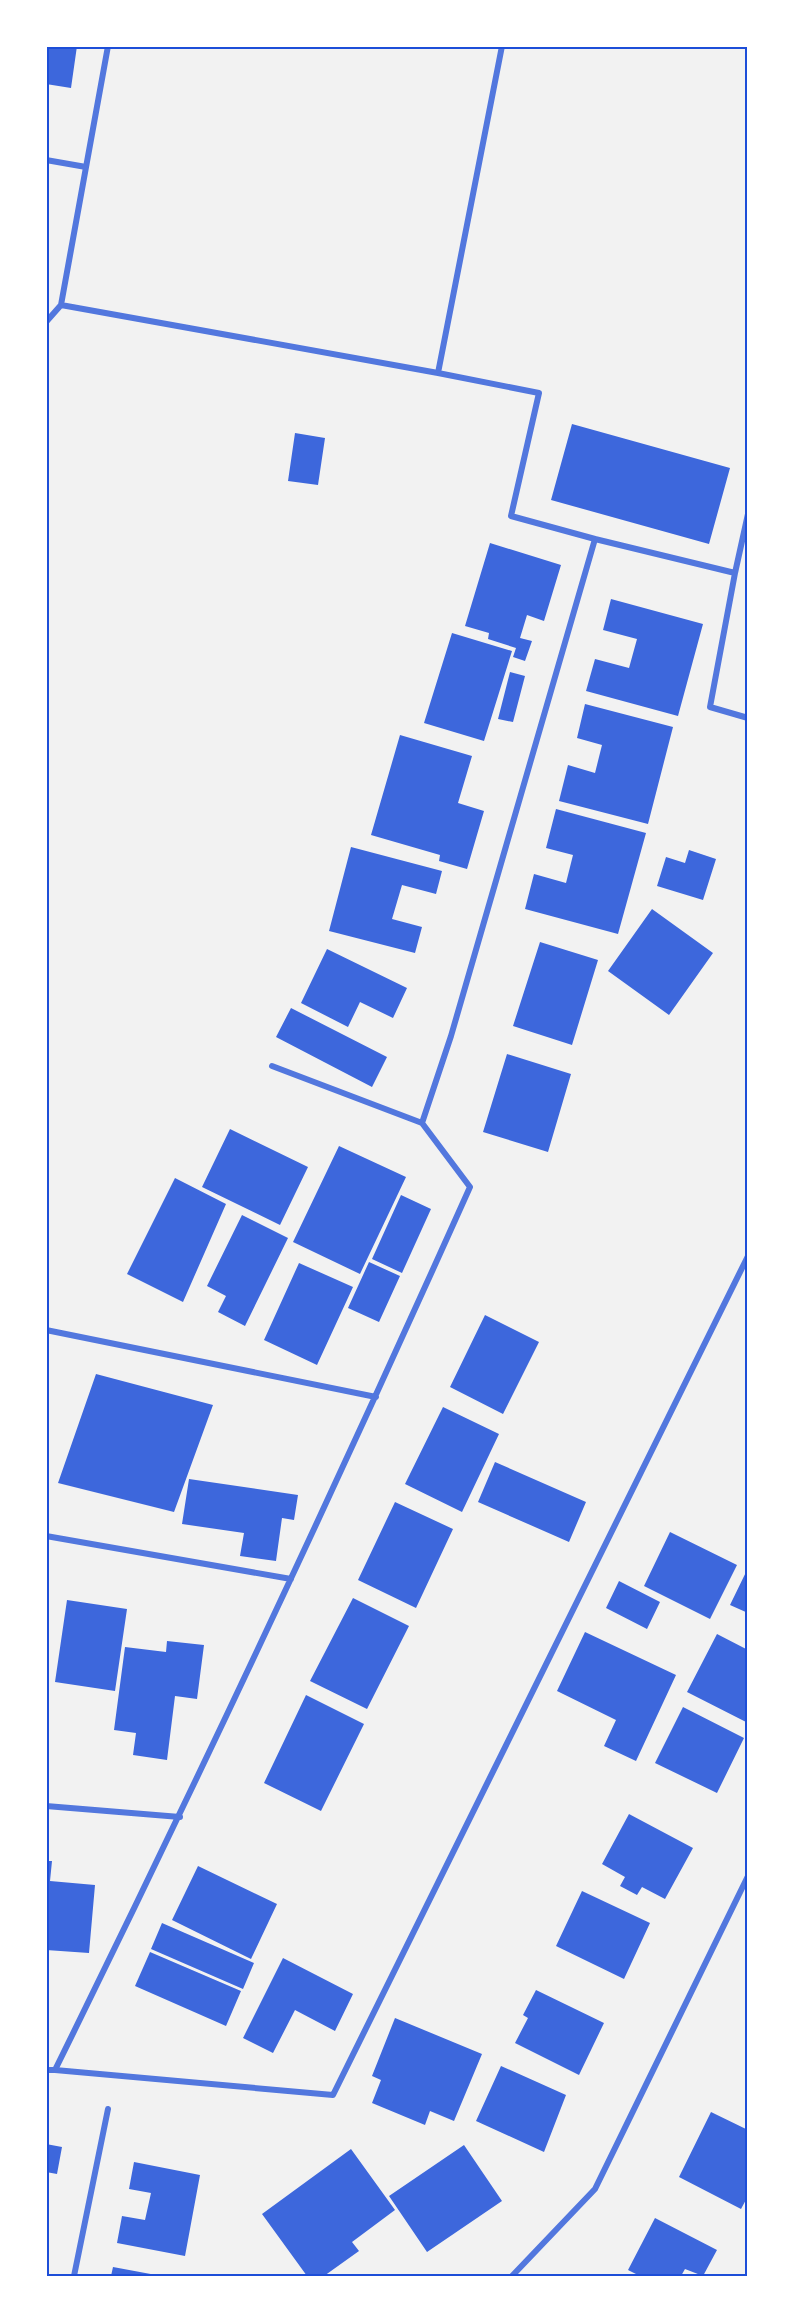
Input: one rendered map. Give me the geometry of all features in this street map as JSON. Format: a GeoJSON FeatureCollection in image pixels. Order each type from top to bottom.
{"type":"FeatureCollection","features":[{"type":"Feature","properties":{"kind":"street"},"geometry":{"type":"LineString","coordinates":[[46,322],[61,305],[108,46]]}},
{"type":"Feature","properties":{"kind":"street"},"geometry":{"type":"LineString","coordinates":[[438,373],[502,46]]}},
{"type":"Feature","properties":{"kind":"street"},"geometry":{"type":"LineString","coordinates":[[46,160],[86,167]]}},
{"type":"Feature","properties":{"kind":"street"},"geometry":{"type":"LineString","coordinates":[[61,305],[539,393],[511,516],[735,573]]}},
{"type":"Feature","properties":{"kind":"street"},"geometry":{"type":"LineString","coordinates":[[747,514],[710,706],[747,718]]}},
{"type":"Feature","properties":{"kind":"street"},"geometry":{"type":"LineString","coordinates":[[422,1123],[451,1036],[595,539]]}},
{"type":"Feature","properties":{"kind":"street"},"geometry":{"type":"LineString","coordinates":[[55,2070],[180,1816],[376,1397],[470,1186],[422,1123],[272,1066]]}},
{"type":"Feature","properties":{"kind":"street"},"geometry":{"type":"LineString","coordinates":[[46,2070],[333,2095],[747,1256]]}},
{"type":"Feature","properties":{"kind":"street"},"geometry":{"type":"LineString","coordinates":[[46,1330],[376,1397]]}},
{"type":"Feature","properties":{"kind":"street"},"geometry":{"type":"LineString","coordinates":[[46,1536],[291,1579]]}},
{"type":"Feature","properties":{"kind":"street"},"geometry":{"type":"LineString","coordinates":[[46,1806],[180,1816]]}},
{"type":"Feature","properties":{"kind":"street"},"geometry":{"type":"LineString","coordinates":[[512,2277],[595,2189],[747,1876]]}},
{"type":"Feature","properties":{"kind":"street"},"geometry":{"type":"LineString","coordinates":[[74,2277],[108,2109]]}},
{"type":"Feature","properties":{"kind":"building"},"geometry":{"type":"Polygon","coordinates":[[[46,46],[77,46],[71,88],[46,84],[46,46]]]}},
{"type":"Feature","properties":{"kind":"building"},"geometry":{"type":"Polygon","coordinates":[[[572,424],[730,468],[709,544],[551,500],[572,424]]]}},
{"type":"Feature","properties":{"kind":"building"},"geometry":{"type":"Polygon","coordinates":[[[295,433],[325,438],[318,485],[288,481],[295,433]]]}},
{"type":"Feature","properties":{"kind":"building"},"geometry":{"type":"Polygon","coordinates":[[[490,543],[561,565],[544,621],[527,615],[520,638],[532,641],[525,661],[513,657],[516,648],[488,639],[489,633],[465,626],[490,543]]]}},
{"type":"Feature","properties":{"kind":"building"},"geometry":{"type":"Polygon","coordinates":[[[611,599],[703,624],[678,716],[586,691],[595,659],[629,668],[637,639],[603,630],[611,599]]]}},
{"type":"Feature","properties":{"kind":"building"},"geometry":{"type":"Polygon","coordinates":[[[452,633],[512,651],[484,741],[424,723],[452,633]]]}},
{"type":"Feature","properties":{"kind":"building"},"geometry":{"type":"Polygon","coordinates":[[[510,672],[525,676],[513,722],[498,719],[510,672]]]}},
{"type":"Feature","properties":{"kind":"building"},"geometry":{"type":"Polygon","coordinates":[[[585,704],[673,727],[648,824],[559,801],[568,765],[595,773],[602,745],[577,738],[585,704]]]}},
{"type":"Feature","properties":{"kind":"building"},"geometry":{"type":"Polygon","coordinates":[[[400,735],[472,756],[458,803],[484,811],[467,869],[439,861],[440,855],[371,835],[400,735]]]}},
{"type":"Feature","properties":{"kind":"building"},"geometry":{"type":"Polygon","coordinates":[[[556,809],[646,833],[618,934],[525,909],[534,874],[566,883],[573,855],[546,848],[556,809]]]}},
{"type":"Feature","properties":{"kind":"building"},"geometry":{"type":"Polygon","coordinates":[[[351,847],[442,871],[436,894],[402,885],[392,919],[422,927],[415,953],[329,931],[351,847]]]}},
{"type":"Feature","properties":{"kind":"building"},"geometry":{"type":"Polygon","coordinates":[[[689,850],[716,859],[703,900],[657,886],[666,857],[685,863],[689,850]]]}},
{"type":"Feature","properties":{"kind":"building"},"geometry":{"type":"Polygon","coordinates":[[[652,909],[713,953],[669,1015],[608,971],[652,909]]]}},
{"type":"Feature","properties":{"kind":"building"},"geometry":{"type":"Polygon","coordinates":[[[540,942],[598,960],[572,1045],[513,1026],[540,942]]]}},
{"type":"Feature","properties":{"kind":"building"},"geometry":{"type":"Polygon","coordinates":[[[327,949],[407,988],[393,1018],[360,1002],[348,1027],[301,1003],[327,949]]]}},
{"type":"Feature","properties":{"kind":"building"},"geometry":{"type":"Polygon","coordinates":[[[291,1008],[387,1057],[372,1087],[276,1037],[291,1008]]]}},
{"type":"Feature","properties":{"kind":"building"},"geometry":{"type":"Polygon","coordinates":[[[507,1054],[571,1074],[548,1152],[483,1132],[507,1054]]]}},
{"type":"Feature","properties":{"kind":"building"},"geometry":{"type":"Polygon","coordinates":[[[230,1129],[308,1167],[280,1225],[202,1187],[230,1129]]]}},
{"type":"Feature","properties":{"kind":"building"},"geometry":{"type":"Polygon","coordinates":[[[339,1146],[406,1177],[360,1274],[293,1242],[339,1146]]]}},
{"type":"Feature","properties":{"kind":"building"},"geometry":{"type":"Polygon","coordinates":[[[175,1178],[226,1204],[183,1302],[127,1274],[175,1178]]]}},
{"type":"Feature","properties":{"kind":"building"},"geometry":{"type":"Polygon","coordinates":[[[401,1195],[431,1209],[402,1273],[372,1259],[401,1195]]]}},
{"type":"Feature","properties":{"kind":"building"},"geometry":{"type":"Polygon","coordinates":[[[242,1215],[288,1238],[245,1326],[218,1312],[226,1296],[207,1286],[242,1215]]]}},
{"type":"Feature","properties":{"kind":"building"},"geometry":{"type":"Polygon","coordinates":[[[369,1262],[400,1276],[379,1322],[348,1308],[369,1262]]]}},
{"type":"Feature","properties":{"kind":"building"},"geometry":{"type":"Polygon","coordinates":[[[299,1263],[353,1287],[317,1365],[264,1340],[299,1263]]]}},
{"type":"Feature","properties":{"kind":"building"},"geometry":{"type":"Polygon","coordinates":[[[485,1315],[539,1342],[503,1414],[450,1387],[485,1315]]]}},
{"type":"Feature","properties":{"kind":"building"},"geometry":{"type":"Polygon","coordinates":[[[96,1374],[213,1405],[174,1512],[58,1483],[96,1374]]]}},
{"type":"Feature","properties":{"kind":"building"},"geometry":{"type":"Polygon","coordinates":[[[443,1407],[499,1434],[462,1512],[405,1484],[443,1407]]]}},
{"type":"Feature","properties":{"kind":"building"},"geometry":{"type":"Polygon","coordinates":[[[495,1462],[586,1502],[569,1542],[478,1502],[495,1462]]]}},
{"type":"Feature","properties":{"kind":"building"},"geometry":{"type":"Polygon","coordinates":[[[189,1479],[298,1495],[294,1520],[282,1518],[276,1561],[240,1556],[244,1533],[182,1524],[189,1479]]]}},
{"type":"Feature","properties":{"kind":"building"},"geometry":{"type":"Polygon","coordinates":[[[395,1502],[453,1529],[416,1608],[358,1580],[395,1502]]]}},
{"type":"Feature","properties":{"kind":"building"},"geometry":{"type":"Polygon","coordinates":[[[670,1532],[737,1565],[710,1619],[644,1586],[670,1532]]]}},
{"type":"Feature","properties":{"kind":"building"},"geometry":{"type":"Polygon","coordinates":[[[748,1568],[748,1613],[730,1605],[748,1568]]]}},
{"type":"Feature","properties":{"kind":"building"},"geometry":{"type":"Polygon","coordinates":[[[619,1581],[660,1602],[647,1629],[606,1608],[619,1581]]]}},
{"type":"Feature","properties":{"kind":"building"},"geometry":{"type":"Polygon","coordinates":[[[353,1598],[409,1626],[367,1709],[310,1681],[353,1598]]]}},
{"type":"Feature","properties":{"kind":"building"},"geometry":{"type":"Polygon","coordinates":[[[67,1600],[127,1609],[115,1691],[55,1682],[67,1600]]]}},
{"type":"Feature","properties":{"kind":"building"},"geometry":{"type":"Polygon","coordinates":[[[585,1632],[676,1675],[636,1761],[604,1746],[616,1720],[557,1691],[585,1632]]]}},
{"type":"Feature","properties":{"kind":"building"},"geometry":{"type":"Polygon","coordinates":[[[717,1634],[748,1650],[748,1723],[687,1692],[717,1634]]]}},
{"type":"Feature","properties":{"kind":"building"},"geometry":{"type":"Polygon","coordinates":[[[167,1641],[204,1645],[197,1699],[175,1696],[167,1760],[133,1755],[136,1733],[114,1730],[125,1647],[166,1652],[167,1641]]]}},
{"type":"Feature","properties":{"kind":"building"},"geometry":{"type":"Polygon","coordinates":[[[306,1695],[364,1724],[321,1811],[264,1783],[306,1695]]]}},
{"type":"Feature","properties":{"kind":"building"},"geometry":{"type":"Polygon","coordinates":[[[683,1707],[744,1738],[717,1793],[655,1763],[683,1707]]]}},
{"type":"Feature","properties":{"kind":"building"},"geometry":{"type":"Polygon","coordinates":[[[629,1814],[693,1848],[665,1899],[642,1887],[637,1895],[620,1886],[625,1877],[602,1864],[629,1814]]]}},
{"type":"Feature","properties":{"kind":"building"},"geometry":{"type":"Polygon","coordinates":[[[46,1861],[52,1861],[50,1881],[95,1885],[89,1953],[46,1950],[46,1861]]]}},
{"type":"Feature","properties":{"kind":"building"},"geometry":{"type":"Polygon","coordinates":[[[198,1866],[277,1904],[251,1959],[172,1920],[198,1866]]]}},
{"type":"Feature","properties":{"kind":"building"},"geometry":{"type":"Polygon","coordinates":[[[582,1891],[650,1923],[624,1979],[556,1946],[582,1891]]]}},
{"type":"Feature","properties":{"kind":"building"},"geometry":{"type":"Polygon","coordinates":[[[162,1923],[254,1963],[243,1989],[151,1949],[162,1923]]]}},
{"type":"Feature","properties":{"kind":"building"},"geometry":{"type":"Polygon","coordinates":[[[150,1952],[241,1991],[226,2026],[135,1986],[150,1952]]]}},
{"type":"Feature","properties":{"kind":"building"},"geometry":{"type":"Polygon","coordinates":[[[283,1958],[353,1994],[335,2031],[295,2010],[273,2053],[243,2038],[283,1958]]]}},
{"type":"Feature","properties":{"kind":"building"},"geometry":{"type":"Polygon","coordinates":[[[536,1990],[604,2023],[579,2075],[515,2043],[528,2018],[523,2015],[536,1990]]]}},
{"type":"Feature","properties":{"kind":"building"},"geometry":{"type":"Polygon","coordinates":[[[395,2018],[482,2054],[454,2121],[430,2111],[425,2125],[372,2103],[381,2080],[372,2076],[395,2018]]]}},
{"type":"Feature","properties":{"kind":"building"},"geometry":{"type":"Polygon","coordinates":[[[501,2066],[566,2095],[544,2152],[476,2121],[501,2066]]]}},
{"type":"Feature","properties":{"kind":"building"},"geometry":{"type":"Polygon","coordinates":[[[711,2112],[748,2130],[748,2196],[741,2209],[679,2177],[711,2112]]]}},
{"type":"Feature","properties":{"kind":"building"},"geometry":{"type":"Polygon","coordinates":[[[46,2144],[62,2147],[57,2174],[46,2172],[46,2144]]]}},
{"type":"Feature","properties":{"kind":"building"},"geometry":{"type":"Polygon","coordinates":[[[464,2145],[502,2201],[427,2252],[389,2196],[464,2145]]]}},
{"type":"Feature","properties":{"kind":"building"},"geometry":{"type":"Polygon","coordinates":[[[351,2149],[395,2210],[352,2242],[359,2251],[324,2276],[307,2276],[262,2214],[351,2149]]]}},
{"type":"Feature","properties":{"kind":"building"},"geometry":{"type":"Polygon","coordinates":[[[134,2162],[200,2175],[185,2256],[117,2243],[122,2216],[145,2220],[151,2193],[129,2189],[134,2162]]]}},
{"type":"Feature","properties":{"kind":"building"},"geometry":{"type":"Polygon","coordinates":[[[655,2218],[717,2250],[703,2276],[685,2269],[681,2276],[640,2276],[628,2270],[655,2218]]]}},
{"type":"Feature","properties":{"kind":"building"},"geometry":{"type":"Polygon","coordinates":[[[113,2267],[156,2275],[156,2276],[111,2276],[113,2267]]]}}]}
